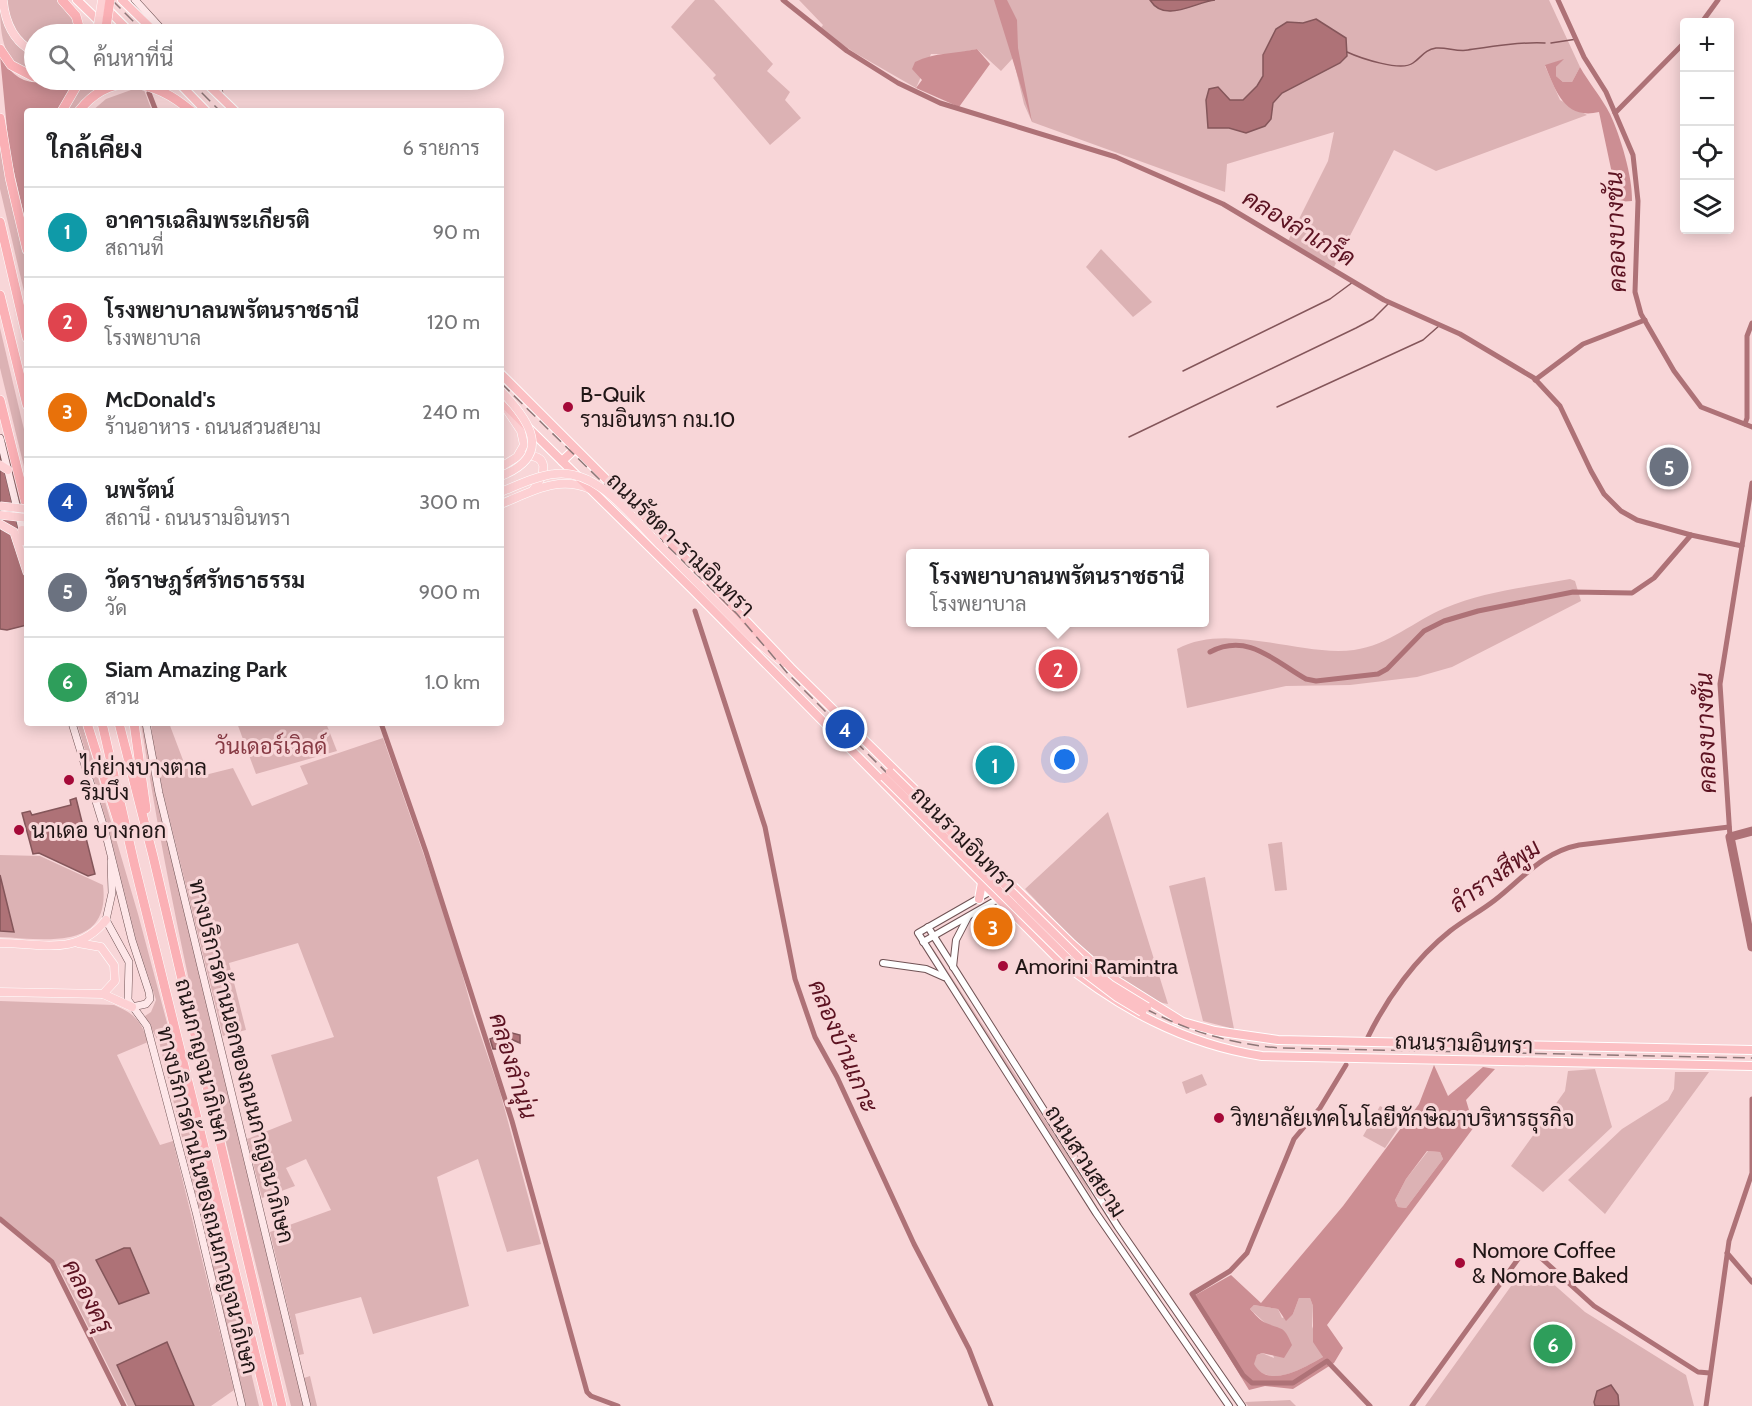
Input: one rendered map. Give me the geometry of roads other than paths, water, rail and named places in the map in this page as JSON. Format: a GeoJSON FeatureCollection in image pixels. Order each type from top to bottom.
{"type":"FeatureCollection","features":[{"type":"Feature","properties":{"kind":"highway"},"geometry":{"type":"LineString","coordinates":[[62,0],[76,16],[78,24]]}},
{"type":"Feature","properties":{"kind":"highway"},"geometry":{"type":"LineString","coordinates":[[77,0],[102,24]]}},
{"type":"Feature","properties":{"kind":"highway"},"geometry":{"type":"LineString","coordinates":[[100,0],[123,24]]}},
{"type":"Feature","properties":{"kind":"highway"},"geometry":{"type":"LineString","coordinates":[[106,24],[110,0]]}},
{"type":"Feature","properties":{"kind":"highway"},"geometry":{"type":"LineString","coordinates":[[122,0],[147,24]]}},
{"type":"Feature","properties":{"kind":"highway"},"geometry":{"type":"LineString","coordinates":[[0,49],[10,65],[24,72]]}},
{"type":"Feature","properties":{"kind":"highway"},"geometry":{"type":"LineString","coordinates":[[64,108],[74,90]]}},
{"type":"Feature","properties":{"kind":"highway"},"geometry":{"type":"LineString","coordinates":[[82,108],[95,95],[105,90]]}},
{"type":"Feature","properties":{"kind":"highway"},"geometry":{"type":"LineString","coordinates":[[162,90],[187,108]]}},
{"type":"Feature","properties":{"kind":"highway"},"geometry":{"type":"LineString","coordinates":[[182,90],[194,98]]}},
{"type":"Feature","properties":{"kind":"highway"},"geometry":{"type":"LineString","coordinates":[[186,90],[203,108]]}},
{"type":"Feature","properties":{"kind":"highway"},"geometry":{"type":"LineString","coordinates":[[214,90],[232,108]]}},
{"type":"Feature","properties":{"kind":"highway"},"geometry":{"type":"LineString","coordinates":[[0,118],[9,178],[24,238]]}},
{"type":"Feature","properties":{"kind":"highway"},"geometry":{"type":"LineString","coordinates":[[0,222],[24,325]]}},
{"type":"Feature","properties":{"kind":"highway"},"geometry":{"type":"LineString","coordinates":[[0,295],[24,393]]}},
{"type":"Feature","properties":{"kind":"highway","name":"ถนนรามอินทรา"},"geometry":{"type":"LineString","coordinates":[[504,377],[832,709],[1034,906],[1106,974],[1181,1021]]}},
{"type":"Feature","properties":{"kind":"highway"},"geometry":{"type":"LineString","coordinates":[[0,400],[24,497]]}},
{"type":"Feature","properties":{"kind":"highway","name":"ถนนรามอินทรา"},"geometry":{"type":"LineString","coordinates":[[504,404],[1069,969],[1092,987],[1145,1020],[1220,1047],[1262,1056],[1752,1066]]}},
{"type":"Feature","properties":{"kind":"highway"},"geometry":{"type":"LineString","coordinates":[[546,444],[558,432]]}},
{"type":"Feature","properties":{"kind":"highway"},"geometry":{"type":"LineString","coordinates":[[562,461],[575,448]]}},
{"type":"Feature","properties":{"kind":"highway"},"geometry":{"type":"LineString","coordinates":[[601,500],[605,493],[617,491]]}},
{"type":"Feature","properties":{"kind":"highway","name":"ถนนรามอินทรา"},"geometry":{"type":"LineString","coordinates":[[832,709],[887,775]]}},
{"type":"Feature","properties":{"kind":"highway","name":"ถนนรามอินทรา"},"geometry":{"type":"LineString","coordinates":[[822,721],[887,775],[1083,962],[1144,1010],[1179,1032]]}},
{"type":"Feature","properties":{"kind":"highway"},"geometry":{"type":"LineString","coordinates":[[88,726],[135,867]]}},
{"type":"Feature","properties":{"kind":"highway","name":"ถนนกาญจนาภิเษก"},"geometry":{"type":"LineString","coordinates":[[103,726],[135,867],[268,1406]]}},
{"type":"Feature","properties":{"kind":"highway","name":"ถนนกาญจนาภิเษก"},"geometry":{"type":"LineString","coordinates":[[120,726],[153,856],[282,1406]]}},
{"type":"Feature","properties":{"kind":"highway"},"geometry":{"type":"LineString","coordinates":[[134,726],[153,856]]}},
{"type":"Feature","properties":{"kind":"highway"},"geometry":{"type":"LineString","coordinates":[[952,852],[966,839]]}},
{"type":"Feature","properties":{"kind":"highway"},"geometry":{"type":"LineString","coordinates":[[979,899],[982,883]]}},
{"type":"Feature","properties":{"kind":"highway"},"geometry":{"type":"LineString","coordinates":[[1019,920],[1016,905],[1022,902],[1034,906]]}},
{"type":"Feature","properties":{"kind":"highway","name":"ถนนรามอินทรา"},"geometry":{"type":"LineString","coordinates":[[1144,1010],[1215,1031],[1261,1039],[1752,1050]]}},
{"type":"Feature","properties":{"kind":"highway"},"geometry":{"type":"LineString","coordinates":[[1376,1043],[1376,1058]]}},
{"type":"Feature","properties":{"kind":"highway"},"geometry":{"type":"LineString","coordinates":[[1651,1064],[1652,1048]]}},
{"type":"Feature","properties":{"kind":"main road"},"geometry":{"type":"LineString","coordinates":[[3,0],[6,20],[13,34],[24,43]]}},
{"type":"Feature","properties":{"kind":"main road"},"geometry":{"type":"LineString","coordinates":[[97,24],[101,16],[100,0]]}},
{"type":"Feature","properties":{"kind":"main road"},"geometry":{"type":"LineString","coordinates":[[135,0],[157,24]]}},
{"type":"Feature","properties":{"kind":"main road"},"geometry":{"type":"LineString","coordinates":[[217,90],[223,99]]}},
{"type":"Feature","properties":{"kind":"main road"},"geometry":{"type":"LineString","coordinates":[[504,394],[524,414],[531,429],[531,446],[528,457],[519,466],[504,474]]}},
{"type":"Feature","properties":{"kind":"main road"},"geometry":{"type":"LineString","coordinates":[[504,406],[523,438],[524,445],[518,457]]}},
{"type":"Feature","properties":{"kind":"main road"},"geometry":{"type":"LineString","coordinates":[[0,438],[4,467],[24,538]]}},
{"type":"Feature","properties":{"kind":"main road"},"geometry":{"type":"LineString","coordinates":[[504,465],[518,457],[531,456],[543,463],[545,470],[542,479],[531,492]]}},
{"type":"Feature","properties":{"kind":"main road","name":"ถนนรัชดา-รามอินทรา"},"geometry":{"type":"LineString","coordinates":[[504,491],[555,474],[581,477],[602,489],[752,638],[791,668]]}},
{"type":"Feature","properties":{"kind":"main road","name":"ถนนรัชดา-รามอินทรา"},"geometry":{"type":"LineString","coordinates":[[504,503],[564,482],[591,490]]}},
{"type":"Feature","properties":{"kind":"main road"},"geometry":{"type":"LineString","coordinates":[[0,507],[24,509]]}},
{"type":"Feature","properties":{"kind":"main road"},"geometry":{"type":"LineString","coordinates":[[0,515],[24,518]]}},
{"type":"Feature","properties":{"kind":"main road"},"geometry":{"type":"LineString","coordinates":[[0,524],[11,529],[24,562]]}},
{"type":"Feature","properties":{"kind":"main road"},"geometry":{"type":"LineString","coordinates":[[17,540],[23,541],[22,530]]}},
{"type":"Feature","properties":{"kind":"main road","name":"ทางบริการด้านในของถนนกาญจนาภิเษก"},"geometry":{"type":"LineString","coordinates":[[73,726],[132,940],[150,996],[143,1006],[132,1007]]}},
{"type":"Feature","properties":{"kind":"main road","name":"ทางบริการด้านนอกของถนนกาญจนาภิเษก"},"geometry":{"type":"LineString","coordinates":[[147,726],[159,793],[307,1406]]}},
{"type":"Feature","properties":{"kind":"main road","name":"ทางบริการด้านในของถนนกาญจนาภิเษก"},"geometry":{"type":"LineString","coordinates":[[111,861],[112,893],[106,920],[129,962],[127,995],[132,1007],[147,1026],[196,1212],[242,1406]]}},
{"type":"Feature","properties":{"kind":"main road"},"geometry":{"type":"LineString","coordinates":[[109,912],[117,909],[126,912]]}},
{"type":"Feature","properties":{"kind":"main road"},"geometry":{"type":"LineString","coordinates":[[76,943],[90,936],[106,920]]}},
{"type":"Feature","properties":{"kind":"main road"},"geometry":{"type":"LineString","coordinates":[[0,943],[96,945],[110,957],[116,977],[111,988],[103,994]]}},
{"type":"Feature","properties":{"kind":"main road"},"geometry":{"type":"LineString","coordinates":[[0,992],[103,994],[132,1007]]}},
{"type":"Feature","properties":{"kind":"street"},"geometry":{"type":"LineString","coordinates":[[928,927],[992,892],[1007,878]]}},
{"type":"Feature","properties":{"kind":"street"},"geometry":{"type":"LineString","coordinates":[[923,942],[999,899],[1014,886]]}},
{"type":"Feature","properties":{"kind":"street"},"geometry":{"type":"LineString","coordinates":[[952,968],[956,940],[968,916]]}},
{"type":"Feature","properties":{"kind":"street","name":"ถนนสวนสยาม"},"geometry":{"type":"LineString","coordinates":[[1229,1406],[1096,1213],[918,933],[928,927],[1118,1227],[1242,1406]]}},
{"type":"Feature","properties":{"kind":"street"},"geometry":{"type":"LineString","coordinates":[[883,963],[926,969],[945,977]]}},
{"type":"Feature","properties":{"kind":"waterway","name":"คลองลำเกร็ด"},"geometry":{"type":"LineString","coordinates":[[783,0],[847,51],[898,83],[940,103],[1116,157],[1223,204],[1384,300],[1460,334],[1534,378],[1560,406],[1604,494],[1621,511],[1637,520],[1742,546]]}},
{"type":"Feature","properties":{"kind":"waterway","name":"คลองบางชัน"},"geometry":{"type":"LineString","coordinates":[[1558,0],[1584,57],[1606,92],[1633,155],[1638,201],[1635,292],[1641,314],[1674,371],[1701,407],[1752,427]]}},
{"type":"Feature","properties":{"kind":"waterway"},"geometry":{"type":"LineString","coordinates":[[1705,18],[1718,0]]}},
{"type":"Feature","properties":{"kind":"waterway"},"geometry":{"type":"LineString","coordinates":[[1551,43],[1577,39]]}},
{"type":"Feature","properties":{"kind":"waterway"},"geometry":{"type":"LineString","coordinates":[[1347,52],[1399,66],[1413,63],[1426,52],[1436,48],[1464,50],[1545,43]]}},
{"type":"Feature","properties":{"kind":"waterway"},"geometry":{"type":"LineString","coordinates":[[1615,113],[1680,47]]}},
{"type":"Feature","properties":{"kind":"waterway","name":"คลองลำนุ่น"},"geometry":{"type":"LineString","coordinates":[[149,93],[155,108]]}},
{"type":"Feature","properties":{"kind":"waterway"},"geometry":{"type":"LineString","coordinates":[[1183,371],[1330,299],[1353,282]]}},
{"type":"Feature","properties":{"kind":"waterway"},"geometry":{"type":"LineString","coordinates":[[1129,437],[1356,328],[1373,319],[1390,302]]}},
{"type":"Feature","properties":{"kind":"waterway"},"geometry":{"type":"LineString","coordinates":[[1535,380],[1583,344],[1645,320]]}},
{"type":"Feature","properties":{"kind":"waterway"},"geometry":{"type":"LineString","coordinates":[[1745,424],[1747,418],[1747,336],[1752,323]]}},
{"type":"Feature","properties":{"kind":"waterway"},"geometry":{"type":"LineString","coordinates":[[1277,407],[1423,340],[1440,325]]}},
{"type":"Feature","properties":{"kind":"waterway","name":"คลองบางชัน"},"geometry":{"type":"LineString","coordinates":[[1730,837],[1720,684],[1752,483]]}},
{"type":"Feature","properties":{"kind":"waterway"},"geometry":{"type":"LineString","coordinates":[[1210,652],[1237,645],[1249,647],[1272,657],[1306,679],[1316,681],[1378,674],[1387,669],[1424,631],[1444,621],[1478,611],[1573,592],[1632,593],[1654,578],[1691,535]]}},
{"type":"Feature","properties":{"kind":"waterway","name":"คลองบ้านเกาะ"},"geometry":{"type":"LineString","coordinates":[[695,611],[765,827],[795,979],[815,1037],[837,1077],[914,1244],[969,1349],[991,1406]]}},
{"type":"Feature","properties":{"kind":"waterway","name":"คลองลำนุ่น"},"geometry":{"type":"LineString","coordinates":[[382,726],[426,852],[512,1121],[587,1392],[591,1396],[618,1406]]}},
{"type":"Feature","properties":{"kind":"waterway","name":"ลำรางสีพูม"},"geometry":{"type":"LineString","coordinates":[[1368,1037],[1393,993],[1437,942],[1555,853],[1579,845],[1729,827]]}},
{"type":"Feature","properties":{"kind":"waterway","name":"คลองบางชัน"},"geometry":{"type":"LineString","coordinates":[[1752,831],[1730,837],[1752,947]]}},
{"type":"Feature","properties":{"kind":"waterway","name":"ลำรางสีพูม"},"geometry":{"type":"LineString","coordinates":[[1346,1065],[1320,1108],[1294,1139],[1247,1253],[1230,1271],[1192,1294],[1243,1375],[1252,1383],[1293,1383],[1327,1361],[1370,1406]]}},
{"type":"Feature","properties":{"kind":"waterway"},"geometry":{"type":"LineString","coordinates":[[1706,1406],[1729,1241],[1752,1173],[1752,1099]]}},
{"type":"Feature","properties":{"kind":"waterway","name":"คลองครุ"},"geometry":{"type":"LineString","coordinates":[[0,1219],[52,1262],[124,1406]]}},
{"type":"Feature","properties":{"kind":"waterway","name":"ลำรางสีพูม"},"geometry":{"type":"LineString","coordinates":[[1412,1406],[1526,1248],[1530,1248],[1594,1306],[1698,1372],[1710,1373]]}},
{"type":"Feature","properties":{"kind":"waterway"},"geometry":{"type":"LineString","coordinates":[[1727,1253],[1752,1282]]}},
{"type":"Feature","properties":{"kind":"railway"},"geometry":{"type":"LineString","coordinates":[[112,0],[136,24]]}},
{"type":"Feature","properties":{"kind":"railway"},"geometry":{"type":"LineString","coordinates":[[199,90],[217,108]]}},
{"type":"Feature","properties":{"kind":"railway"},"geometry":{"type":"LineString","coordinates":[[504,386],[737,614],[789,675],[1060,946],[1108,986],[1134,1002],[1189,1028],[1248,1044],[1280,1048],[1752,1058]]}},
{"type":"Feature","properties":{"kind":"place","name":"B-Quik รามอินทรา กม.10"},"geometry":{"type":"Point","coordinates":[568,407]}},
{"type":"Feature","properties":{"kind":"place","name":"วัดราษฎร์ศรัทธาธรรม"},"geometry":{"type":"Point","coordinates":[1669,467]}},
{"type":"Feature","properties":{"kind":"place","name":"โรงพยาบาลนพรัตนราชธานี"},"geometry":{"type":"Point","coordinates":[1058,669]}},
{"type":"Feature","properties":{"kind":"place","name":"นพรัตน์"},"geometry":{"type":"Point","coordinates":[845,729]}},
{"type":"Feature","properties":{"kind":"place","name":"อาคารเฉลิมพระเกียรติ"},"geometry":{"type":"Point","coordinates":[995,765]}},
{"type":"Feature","properties":{"kind":"place","name":"ไก่ย่างบางตาล ริมบึง"},"geometry":{"type":"Point","coordinates":[69,780]}},
{"type":"Feature","properties":{"kind":"place","name":"นาเดอ บางกอก"},"geometry":{"type":"Point","coordinates":[19,830]}},
{"type":"Feature","properties":{"kind":"place","name":"McDonald's"},"geometry":{"type":"Point","coordinates":[993,927]}},
{"type":"Feature","properties":{"kind":"place","name":"Amorini Ramintra"},"geometry":{"type":"Point","coordinates":[1003,966]}},
{"type":"Feature","properties":{"kind":"place","name":"วิทยาลัยเทคโนโลยีทักษิณาบริหารธุรกิจ"},"geometry":{"type":"Point","coordinates":[1219,1118]}},
{"type":"Feature","properties":{"kind":"place","name":"Nomore Coffee & Nomore Baked"},"geometry":{"type":"Point","coordinates":[1460,1263]}},
{"type":"Feature","properties":{"kind":"place","name":"Siam Amazing Park"},"geometry":{"type":"Point","coordinates":[1553,1344]}},
{"type":"Feature","properties":{"kind":"park label","name":"วันเดอร์เวิลด์"},"geometry":{"type":"Point","coordinates":[271,746]}}]}
